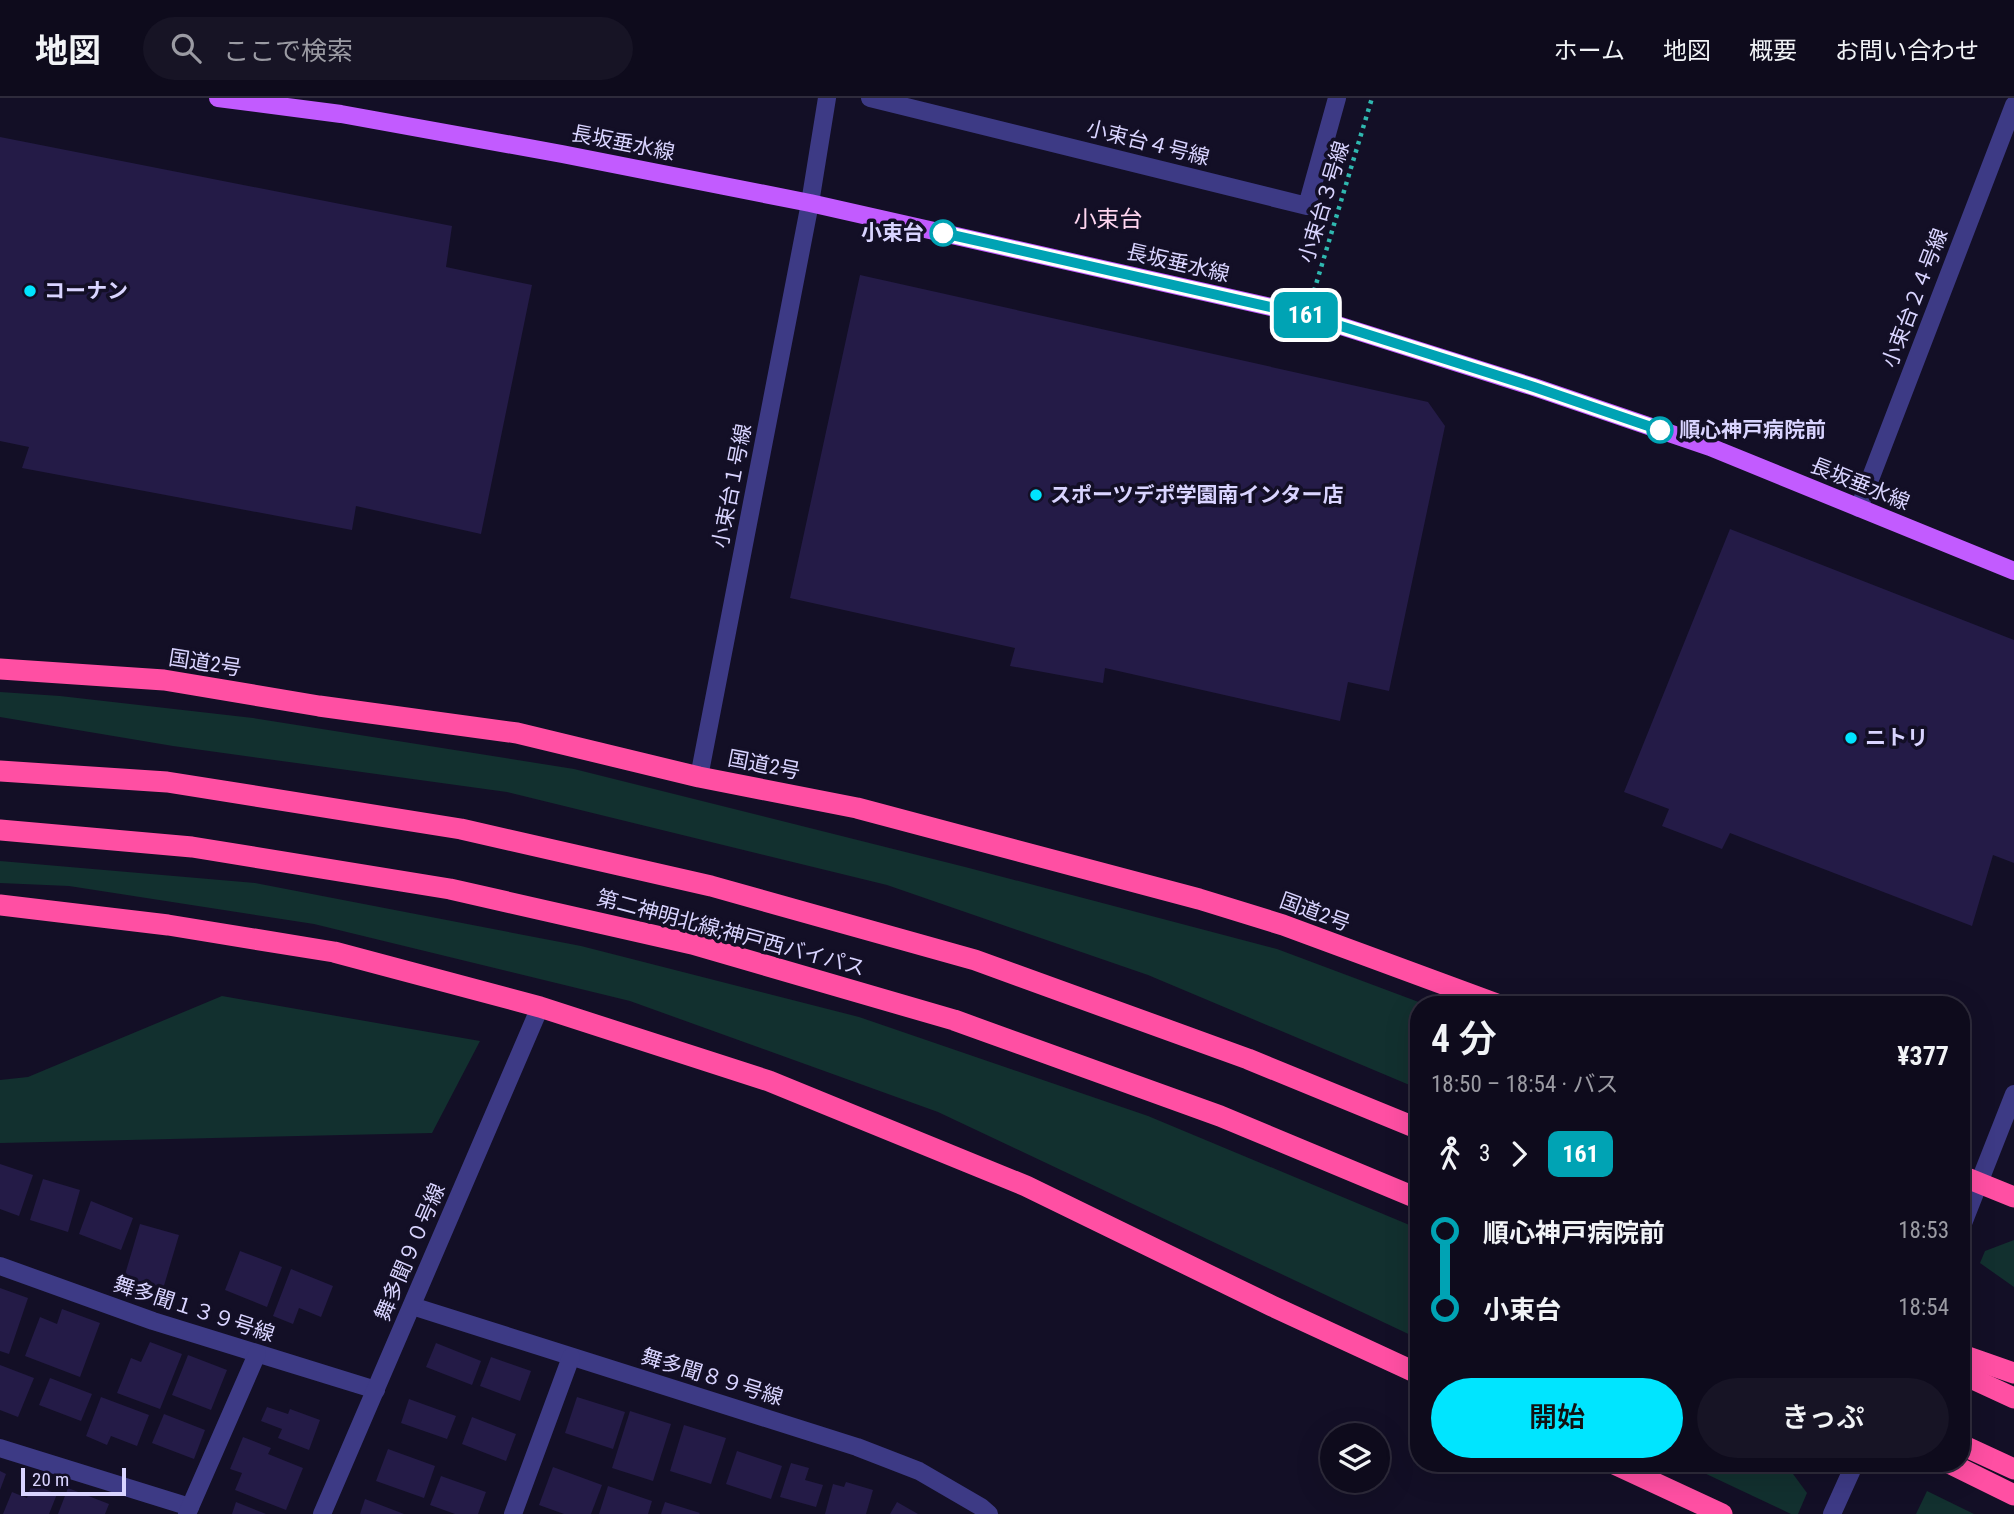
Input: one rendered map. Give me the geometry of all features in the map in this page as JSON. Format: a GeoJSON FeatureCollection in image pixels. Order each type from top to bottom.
{"type":"FeatureCollection","features":[{"type":"Feature","properties":{"kind":"highway","name":"国道2号"},"geometry":{"type":"LineString","coordinates":[[0,669],[164,680],[319,706],[517,733],[699,777],[857,808],[1199,899],[1283,925],[1475,996]]}},
{"type":"Feature","properties":{"kind":"highway"},"geometry":{"type":"LineString","coordinates":[[0,758],[167,782]]}},
{"type":"Feature","properties":{"kind":"highway","name":"第二神明北線;神戸西バイパス"},"geometry":{"type":"LineString","coordinates":[[0,771],[167,782],[461,829],[711,886],[975,960],[1248,1059],[1410,1125]]}},
{"type":"Feature","properties":{"kind":"highway","name":"第二神明北線;神戸西バイパス"},"geometry":{"type":"LineString","coordinates":[[0,830],[192,847],[450,889],[692,944],[954,1020],[1220,1116],[1410,1195]]}},
{"type":"Feature","properties":{"kind":"highway"},"geometry":{"type":"LineString","coordinates":[[0,905],[168,925],[334,952],[540,1007],[769,1081],[1026,1186],[1410,1370]]}},
{"type":"Feature","properties":{"kind":"highway"},"geometry":{"type":"LineString","coordinates":[[1971,1180],[2014,1197]]}},
{"type":"Feature","properties":{"kind":"highway"},"geometry":{"type":"LineString","coordinates":[[1970,1357],[2014,1373]]}},
{"type":"Feature","properties":{"kind":"highway"},"geometry":{"type":"LineString","coordinates":[[1970,1378],[2014,1398]]}},
{"type":"Feature","properties":{"kind":"highway"},"geometry":{"type":"LineString","coordinates":[[1970,1449],[2014,1469]]}},
{"type":"Feature","properties":{"kind":"highway"},"geometry":{"type":"LineString","coordinates":[[1631,1472],[1722,1514]]}},
{"type":"Feature","properties":{"kind":"highway"},"geometry":{"type":"LineString","coordinates":[[1967,1472],[2014,1495]]}},
{"type":"Feature","properties":{"kind":"main road","name":"長坂垂水線"},"geometry":{"type":"LineString","coordinates":[[218,98],[341,114],[562,153],[810,203],[1306,315],[1534,387],[1710,447],[2014,571]]}},
{"type":"Feature","properties":{"kind":"street","name":"小束台１号線"},"geometry":{"type":"LineString","coordinates":[[699,777],[810,203],[827,98]]}},
{"type":"Feature","properties":{"kind":"street","name":"小束台４号線"},"geometry":{"type":"LineString","coordinates":[[870,98],[1307,206],[1337,98]]}},
{"type":"Feature","properties":{"kind":"street","name":"小束台２４号線"},"geometry":{"type":"LineString","coordinates":[[1859,508],[2014,105]]}},
{"type":"Feature","properties":{"kind":"street","name":"舞多聞９０号線"},"geometry":{"type":"LineString","coordinates":[[322,1514],[540,1007]]}},
{"type":"Feature","properties":{"kind":"street"},"geometry":{"type":"LineString","coordinates":[[1971,1180],[2014,1094]]}},
{"type":"Feature","properties":{"kind":"street","name":"舞多聞１３９号線"},"geometry":{"type":"LineString","coordinates":[[0,1266],[153,1321],[376,1390]]}},
{"type":"Feature","properties":{"kind":"street","name":"舞多聞８９号線"},"geometry":{"type":"LineString","coordinates":[[412,1306],[857,1447],[919,1471],[989,1514]]}},
{"type":"Feature","properties":{"kind":"street"},"geometry":{"type":"LineString","coordinates":[[0,1448],[188,1511],[257,1354]]}},
{"type":"Feature","properties":{"kind":"street"},"geometry":{"type":"LineString","coordinates":[[513,1514],[572,1357]]}},
{"type":"Feature","properties":{"kind":"street"},"geometry":{"type":"LineString","coordinates":[[1832,1514],[1851,1472]]}},
{"type":"Feature","properties":{"kind":"path","name":"小束台３号線"},"geometry":{"type":"LineString","coordinates":[[1306,315],[1372,98]]}},
{"type":"Feature","properties":{"kind":"green space"},"geometry":{"type":"Polygon","coordinates":[[[0,692],[60,696],[253,718],[574,769],[969,868],[1277,949],[1410,999],[1410,1085],[1148,975],[887,885],[507,792],[173,746],[0,717],[0,692]]]}},
{"type":"Feature","properties":{"kind":"green space"},"geometry":{"type":"Polygon","coordinates":[[[0,861],[255,883],[581,946],[859,1017],[1148,1116],[1410,1225],[1410,1335],[938,1112],[630,1001],[314,924],[69,886],[0,883],[0,861]]]}},
{"type":"Feature","properties":{"kind":"green space"},"geometry":{"type":"Polygon","coordinates":[[[222,996],[480,1041],[432,1133],[0,1143],[0,1080],[28,1077],[222,996]]]}},
{"type":"Feature","properties":{"kind":"green space"},"geometry":{"type":"Polygon","coordinates":[[[2014,1240],[2014,1287],[1980,1263],[1985,1251],[2014,1240]]]}},
{"type":"Feature","properties":{"kind":"green space"},"geometry":{"type":"Polygon","coordinates":[[[1702,1472],[1792,1472],[1807,1493],[1798,1514],[1791,1514],[1702,1472]]]}},
{"type":"Feature","properties":{"kind":"green space"},"geometry":{"type":"Polygon","coordinates":[[[1927,1491],[1974,1514],[1916,1514],[1927,1491]]]}},
{"type":"Feature","properties":{"kind":"building"},"geometry":{"type":"Polygon","coordinates":[[[0,137],[452,226],[446,267],[532,285],[481,534],[356,506],[352,530],[22,468],[29,447],[0,441],[0,137]]]}},
{"type":"Feature","properties":{"kind":"building"},"geometry":{"type":"Polygon","coordinates":[[[860,275],[1428,402],[1445,426],[1389,691],[1348,682],[1340,721],[1105,668],[1103,683],[1010,666],[1015,648],[790,598],[860,275]]]}},
{"type":"Feature","properties":{"kind":"building"},"geometry":{"type":"Polygon","coordinates":[[[1730,529],[2014,640],[2014,863],[1993,855],[1972,926],[1730,833],[1722,849],[1662,826],[1669,809],[1624,792],[1730,529]]]}},
{"type":"Feature","properties":{"kind":"building"},"geometry":{"type":"Polygon","coordinates":[[[0,1164],[33,1175],[19,1216],[0,1209],[0,1164]]]}},
{"type":"Feature","properties":{"kind":"building"},"geometry":{"type":"Polygon","coordinates":[[[43,1179],[80,1190],[68,1232],[30,1220],[43,1179]]]}},
{"type":"Feature","properties":{"kind":"building"},"geometry":{"type":"Polygon","coordinates":[[[91,1201],[133,1218],[121,1250],[79,1234],[91,1201]]]}},
{"type":"Feature","properties":{"kind":"building"},"geometry":{"type":"Polygon","coordinates":[[[140,1224],[179,1235],[163,1289],[124,1278],[140,1224]]]}},
{"type":"Feature","properties":{"kind":"building"},"geometry":{"type":"Polygon","coordinates":[[[240,1251],[282,1267],[267,1307],[225,1290],[240,1251]]]}},
{"type":"Feature","properties":{"kind":"building"},"geometry":{"type":"Polygon","coordinates":[[[291,1269],[333,1286],[321,1317],[299,1308],[293,1324],[273,1316],[291,1269]]]}},
{"type":"Feature","properties":{"kind":"building"},"geometry":{"type":"Polygon","coordinates":[[[0,1288],[28,1298],[9,1354],[0,1351],[0,1288]]]}},
{"type":"Feature","properties":{"kind":"building"},"geometry":{"type":"Polygon","coordinates":[[[62,1309],[100,1323],[80,1377],[25,1356],[40,1317],[57,1324],[62,1309]]]}},
{"type":"Feature","properties":{"kind":"building"},"geometry":{"type":"Polygon","coordinates":[[[150,1342],[182,1354],[160,1409],[117,1393],[131,1358],[141,1362],[150,1342]]]}},
{"type":"Feature","properties":{"kind":"building"},"geometry":{"type":"Polygon","coordinates":[[[436,1343],[481,1361],[472,1385],[426,1367],[436,1343]]]}},
{"type":"Feature","properties":{"kind":"building"},"geometry":{"type":"Polygon","coordinates":[[[188,1355],[227,1370],[211,1410],[172,1395],[188,1355]]]}},
{"type":"Feature","properties":{"kind":"building"},"geometry":{"type":"Polygon","coordinates":[[[491,1357],[531,1371],[520,1401],[480,1386],[491,1357]]]}},
{"type":"Feature","properties":{"kind":"building"},"geometry":{"type":"Polygon","coordinates":[[[0,1365],[34,1378],[18,1417],[0,1410],[0,1365]]]}},
{"type":"Feature","properties":{"kind":"building"},"geometry":{"type":"Polygon","coordinates":[[[50,1378],[92,1394],[81,1421],[39,1405],[50,1378]]]}},
{"type":"Feature","properties":{"kind":"building"},"geometry":{"type":"Polygon","coordinates":[[[101,1397],[149,1415],[137,1446],[111,1436],[107,1445],[86,1436],[101,1397]]]}},
{"type":"Feature","properties":{"kind":"building"},"geometry":{"type":"Polygon","coordinates":[[[577,1397],[625,1412],[613,1449],[565,1433],[577,1397]]]}},
{"type":"Feature","properties":{"kind":"building"},"geometry":{"type":"Polygon","coordinates":[[[409,1399],[456,1416],[447,1439],[401,1423],[409,1399]]]}},
{"type":"Feature","properties":{"kind":"building"},"geometry":{"type":"Polygon","coordinates":[[[267,1407],[288,1414],[290,1409],[320,1420],[309,1450],[278,1438],[282,1429],[261,1421],[267,1407]]]}},
{"type":"Feature","properties":{"kind":"building"},"geometry":{"type":"Polygon","coordinates":[[[630,1411],[671,1424],[653,1481],[612,1468],[630,1411]]]}},
{"type":"Feature","properties":{"kind":"building"},"geometry":{"type":"Polygon","coordinates":[[[164,1414],[205,1430],[194,1459],[152,1443],[164,1414]]]}},
{"type":"Feature","properties":{"kind":"building"},"geometry":{"type":"Polygon","coordinates":[[[472,1417],[516,1434],[506,1461],[462,1444],[472,1417]]]}},
{"type":"Feature","properties":{"kind":"building"},"geometry":{"type":"Polygon","coordinates":[[[684,1425],[726,1438],[711,1484],[670,1471],[684,1425]]]}},
{"type":"Feature","properties":{"kind":"building"},"geometry":{"type":"Polygon","coordinates":[[[243,1437],[271,1448],[268,1454],[303,1468],[286,1510],[235,1490],[242,1473],[230,1469],[243,1437]]]}},
{"type":"Feature","properties":{"kind":"building"},"geometry":{"type":"Polygon","coordinates":[[[388,1449],[435,1466],[424,1498],[376,1481],[388,1449]]]}},
{"type":"Feature","properties":{"kind":"building"},"geometry":{"type":"Polygon","coordinates":[[[737,1451],[782,1466],[771,1499],[726,1484],[737,1451]]]}},
{"type":"Feature","properties":{"kind":"building"},"geometry":{"type":"Polygon","coordinates":[[[791,1463],[809,1468],[805,1480],[823,1485],[816,1507],[780,1497],[791,1463]]]}},
{"type":"Feature","properties":{"kind":"building"},"geometry":{"type":"Polygon","coordinates":[[[553,1467],[602,1485],[591,1514],[564,1514],[539,1505],[553,1467]]]}},
{"type":"Feature","properties":{"kind":"building"},"geometry":{"type":"Polygon","coordinates":[[[0,1471],[6,1474],[0,1490],[0,1471]]]}},
{"type":"Feature","properties":{"kind":"building"},"geometry":{"type":"Polygon","coordinates":[[[441,1476],[486,1492],[478,1514],[455,1514],[430,1505],[441,1476]]]}},
{"type":"Feature","properties":{"kind":"building"},"geometry":{"type":"Polygon","coordinates":[[[846,1482],[873,1490],[866,1514],[825,1514],[833,1484],[844,1487],[846,1482]]]}},
{"type":"Feature","properties":{"kind":"building"},"geometry":{"type":"Polygon","coordinates":[[[32,1484],[57,1494],[49,1514],[3,1514],[12,1492],[27,1498],[32,1484]]]}},
{"type":"Feature","properties":{"kind":"building"},"geometry":{"type":"Polygon","coordinates":[[[608,1486],[652,1501],[648,1514],[599,1514],[608,1486]]]}},
{"type":"Feature","properties":{"kind":"building"},"geometry":{"type":"Polygon","coordinates":[[[68,1488],[109,1504],[105,1514],[58,1514],[68,1488]]]}},
{"type":"Feature","properties":{"kind":"building"},"geometry":{"type":"Polygon","coordinates":[[[365,1499],[404,1514],[360,1514],[365,1499]]]}},
{"type":"Feature","properties":{"kind":"building"},"geometry":{"type":"Polygon","coordinates":[[[236,1502],[266,1514],[232,1514],[236,1502]]]}},
{"type":"Feature","properties":{"kind":"building"},"geometry":{"type":"Polygon","coordinates":[[[665,1502],[700,1513],[661,1514],[665,1502]]]}},
{"type":"Feature","properties":{"kind":"building"},"geometry":{"type":"Polygon","coordinates":[[[897,1502],[918,1514],[890,1514],[897,1502]]]}},
{"type":"Feature","properties":{"kind":"bus line","name":"161"},"geometry":{"type":"LineString","coordinates":[[943,233],[1306,315],[1660,430]]}},
{"type":"Feature","properties":{"kind":"place","name":"小束台"},"geometry":{"type":"Point","coordinates":[943,233]}},
{"type":"Feature","properties":{"kind":"place","name":"コーナン"},"geometry":{"type":"Point","coordinates":[30,291]}},
{"type":"Feature","properties":{"kind":"place","name":"順心神戸病院前"},"geometry":{"type":"Point","coordinates":[1660,430]}},
{"type":"Feature","properties":{"kind":"place","name":"スポーツデポ学園南インター店"},"geometry":{"type":"Point","coordinates":[1036,495]}},
{"type":"Feature","properties":{"kind":"place","name":"ニトリ"},"geometry":{"type":"Point","coordinates":[1851,738]}},
{"type":"Feature","properties":{"kind":"district","name":"小束台"},"geometry":{"type":"Point","coordinates":[1108,219]}}]}
